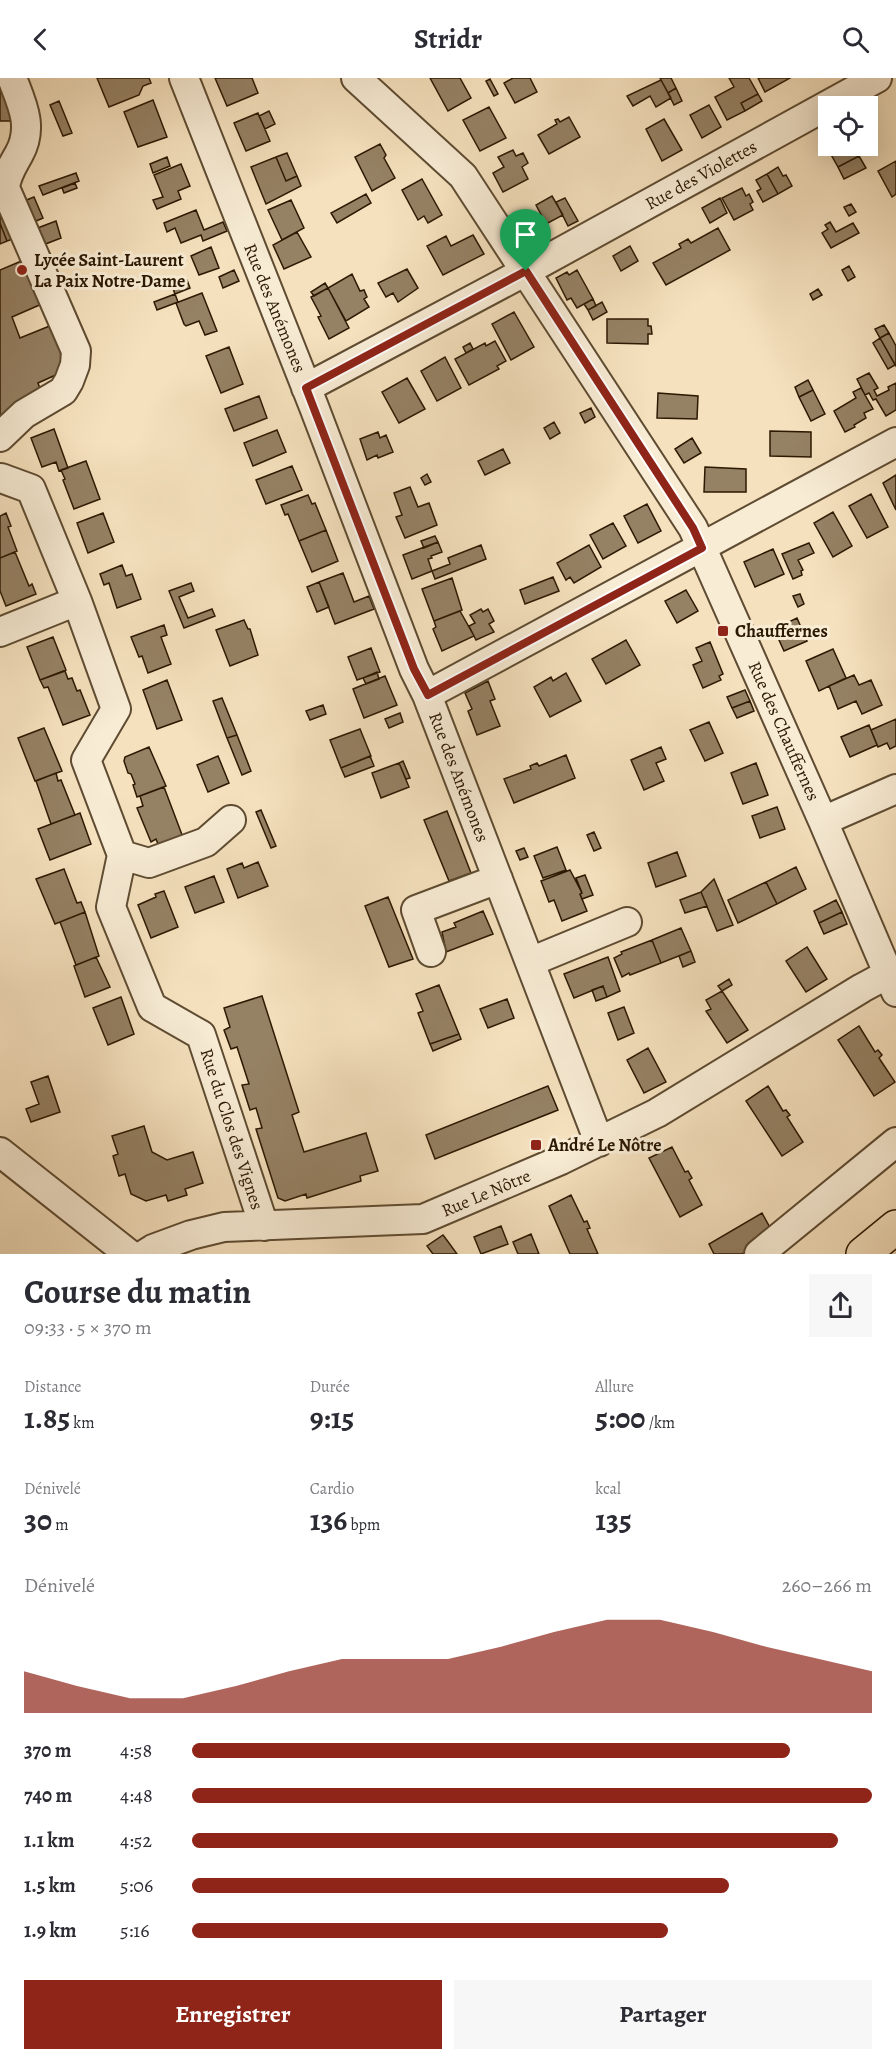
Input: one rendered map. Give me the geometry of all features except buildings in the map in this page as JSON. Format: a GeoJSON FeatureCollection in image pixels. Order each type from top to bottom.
{"type":"FeatureCollection","features":[{"type":"Feature","properties":{"kind":"highway"},"geometry":{"type":"LineString","coordinates":[[863,1254],[896,1227]]}},
{"type":"Feature","properties":{"kind":"street"},"geometry":{"type":"LineString","coordinates":[[12,78],[26,114],[27,132],[25,143],[6,178],[5,188],[76,351],[75,366],[63,391],[24,414],[0,438],[7,458],[6,469],[1,479],[31,489],[77,601],[116,709],[86,760],[123,855],[149,863],[206,842],[231,820]]}},
{"type":"Feature","properties":{"kind":"street","name":"Rue des Anémones"},"geometry":{"type":"LineString","coordinates":[[184,78],[414,669],[428,695],[599,1142]]}},
{"type":"Feature","properties":{"kind":"street","name":"Rue des Chauffernes"},"geometry":{"type":"LineString","coordinates":[[356,78],[463,176],[693,528],[892,983]]}},
{"type":"Feature","properties":{"kind":"street","name":"Rue des Violettes"},"geometry":{"type":"LineString","coordinates":[[306,388],[526,271],[877,78]]}},
{"type":"Feature","properties":{"kind":"street"},"geometry":{"type":"LineString","coordinates":[[428,695],[896,442]]}},
{"type":"Feature","properties":{"kind":"street"},"geometry":{"type":"LineString","coordinates":[[0,632],[77,601]]}},
{"type":"Feature","properties":{"kind":"street"},"geometry":{"type":"LineString","coordinates":[[823,821],[896,789]]}},
{"type":"Feature","properties":{"kind":"street","name":"Rue du Clos des Vignes"},"geometry":{"type":"LineString","coordinates":[[123,855],[111,907],[152,1007],[201,1035],[264,1226]]}},
{"type":"Feature","properties":{"kind":"street"},"geometry":{"type":"LineString","coordinates":[[431,952],[416,910],[498,879]]}},
{"type":"Feature","properties":{"kind":"street"},"geometry":{"type":"LineString","coordinates":[[530,962],[627,922]]}},
{"type":"Feature","properties":{"kind":"street","name":"Rue Le Nôtre"},"geometry":{"type":"LineString","coordinates":[[145,1254],[191,1235],[224,1227],[423,1219],[599,1142],[657,1113],[862,988],[892,983]]}},
{"type":"Feature","properties":{"kind":"street"},"geometry":{"type":"LineString","coordinates":[[759,1254],[896,1142]]}},
{"type":"Feature","properties":{"kind":"street"},"geometry":{"type":"LineString","coordinates":[[0,1152],[129,1254]]}},
{"type":"Feature","properties":{"kind":"place","name":"Lycée Saint-Laurent La Paix Notre-Dame"},"geometry":{"type":"Point","coordinates":[22,270]}},
{"type":"Feature","properties":{"kind":"place","name":"Chauffernes"},"geometry":{"type":"Point","coordinates":[723,631]}},
{"type":"Feature","properties":{"kind":"place","name":"André Le Nôtre"},"geometry":{"type":"Point","coordinates":[536,1145]}},
{"type":"Feature","properties":{"kind":"route"},"geometry":{"type":"LineString","coordinates":[[526,271],[693,528],[702,548],[428,695],[414,669],[306,388],[526,271]]}}]}
